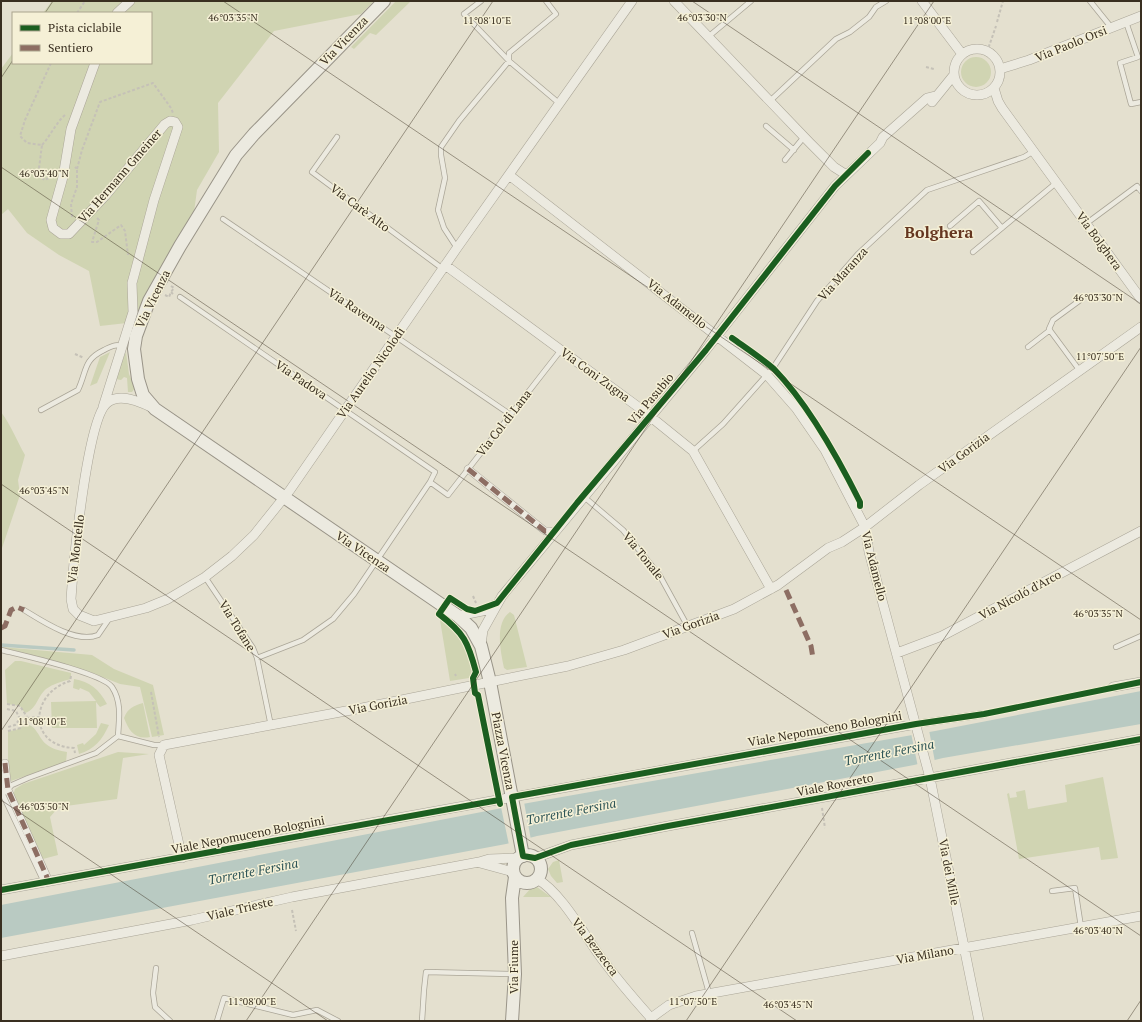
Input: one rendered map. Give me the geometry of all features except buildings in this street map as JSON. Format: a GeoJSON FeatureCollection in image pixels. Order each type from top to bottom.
{"type":"FeatureCollection","features":[{"type":"Feature","properties":{"kind":"main road","name":"Via Vicenza"},"geometry":{"type":"LineString","coordinates":[[384,1],[254,134],[219,180],[149,301],[139,323],[134,349],[140,388],[147,400],[155,409],[458,616],[471,628],[481,646]]}},
{"type":"Feature","properties":{"kind":"main road","name":"Piazza Vicenza"},"geometry":{"type":"LineString","coordinates":[[481,646],[490,682],[520,843],[526,857],[540,869],[532,881]]}},
{"type":"Feature","properties":{"kind":"main road"},"geometry":{"type":"LineString","coordinates":[[526,857],[513,865],[514,875],[520,882],[532,881]]}},
{"type":"Feature","properties":{"kind":"main road","name":"Via Fiume"},"geometry":{"type":"LineString","coordinates":[[512,1021],[515,974],[512,898],[514,875]]}},
{"type":"Feature","properties":{"kind":"main road","name":"Via Fiume"},"geometry":{"type":"LineString","coordinates":[[513,913],[532,881]]}},
{"type":"Feature","properties":{"kind":"street"},"geometry":{"type":"LineString","coordinates":[[118,12],[130,1]]}},
{"type":"Feature","properties":{"kind":"street","name":"Via Aurelio Nicolodi"},"geometry":{"type":"LineString","coordinates":[[283,497],[290,490],[457,248],[632,1]]}},
{"type":"Feature","properties":{"kind":"street"},"geometry":{"type":"LineString","coordinates":[[674,1],[804,137],[834,167],[845,174]]}},
{"type":"Feature","properties":{"kind":"street"},"geometry":{"type":"LineString","coordinates":[[922,1],[962,54]]}},
{"type":"Feature","properties":{"kind":"street","name":"Via Paolo Orsi"},"geometry":{"type":"LineString","coordinates":[[1000,69],[1029,60],[1141,16]]}},
{"type":"Feature","properties":{"kind":"street"},"geometry":{"type":"LineString","coordinates":[[974,49],[988,52],[998,62],[1000,69],[998,82],[994,88],[982,95],[967,94],[956,84],[953,76],[957,60],[962,54],[974,49]]}},
{"type":"Feature","properties":{"kind":"street","name":"Via Hermann Gmeiner"},"geometry":{"type":"LineString","coordinates":[[95,64],[70,129],[66,162],[51,220],[53,228],[61,234],[69,234],[165,124],[170,121],[175,122],[178,127],[154,200],[132,283],[133,312],[103,407]]}},
{"type":"Feature","properties":{"kind":"street","name":"Via Pasubio"},"geometry":{"type":"LineString","coordinates":[[481,646],[483,630],[497,603],[583,496],[718,335],[845,174],[880,143],[883,137],[927,98],[935,96],[953,76]]}},
{"type":"Feature","properties":{"kind":"street","name":"Via Bolghera"},"geometry":{"type":"LineString","coordinates":[[994,88],[1002,108],[1141,298]]}},
{"type":"Feature","properties":{"kind":"street","name":"Via Adamello"},"geometry":{"type":"LineString","coordinates":[[509,175],[718,335],[767,375],[796,408],[825,450],[865,527],[869,552],[917,726]]}},
{"type":"Feature","properties":{"kind":"street","name":"Via Coni Zugna"},"geometry":{"type":"LineString","coordinates":[[444,267],[561,350],[650,416],[692,451],[771,589]]}},
{"type":"Feature","properties":{"kind":"street","name":"Via Gorizia"},"geometry":{"type":"LineString","coordinates":[[162,743],[271,726],[568,666],[624,650],[734,609],[771,589],[828,548],[842,542],[865,527],[913,490],[1141,327]]}},
{"type":"Feature","properties":{"kind":"street"},"geometry":{"type":"LineString","coordinates":[[103,407],[107,402],[115,399],[127,398],[135,395],[140,388]]}},
{"type":"Feature","properties":{"kind":"street"},"geometry":{"type":"LineString","coordinates":[[107,391],[115,399]]}},
{"type":"Feature","properties":{"kind":"street"},"geometry":{"type":"LineString","coordinates":[[127,398],[155,409]]}},
{"type":"Feature","properties":{"kind":"street","name":"Via Montello"},"geometry":{"type":"LineString","coordinates":[[103,407],[87,462],[71,599],[73,609],[86,619],[94,621],[109,619],[146,608],[168,598],[205,577],[232,556],[254,535],[283,497]]}},
{"type":"Feature","properties":{"kind":"street"},"geometry":{"type":"LineString","coordinates":[[468,469],[545,531],[550,531],[553,533]]}},
{"type":"Feature","properties":{"kind":"street","name":"Via Nicoló d'Arco"},"geometry":{"type":"LineString","coordinates":[[897,653],[942,636],[1141,531]]}},
{"type":"Feature","properties":{"kind":"street","name":"Via Pasubio"},"geometry":{"type":"LineString","coordinates":[[458,616],[487,610],[497,603]]}},
{"type":"Feature","properties":{"kind":"street","name":"Viale Nepomuceno Bolognini"},"geometry":{"type":"LineString","coordinates":[[1113,687],[1141,682]]}},
{"type":"Feature","properties":{"kind":"street","name":"Viale Nepomuceno Bolognini"},"geometry":{"type":"LineString","coordinates":[[1,890],[512,801],[984,714]]}},
{"type":"Feature","properties":{"kind":"street","name":"Via dei Mille"},"geometry":{"type":"LineString","coordinates":[[917,726],[930,778],[979,1021]]}},
{"type":"Feature","properties":{"kind":"street","name":"Viale Rovereto"},"geometry":{"type":"LineString","coordinates":[[526,857],[571,845],[1141,739]]}},
{"type":"Feature","properties":{"kind":"street"},"geometry":{"type":"LineString","coordinates":[[162,743],[159,755],[182,858]]}},
{"type":"Feature","properties":{"kind":"street"},"geometry":{"type":"LineString","coordinates":[[5,763],[4,794],[47,877],[45,883]]}},
{"type":"Feature","properties":{"kind":"street","name":"Viale Trieste"},"geometry":{"type":"LineString","coordinates":[[1,956],[192,920],[292,897],[489,859],[526,857]]}},
{"type":"Feature","properties":{"kind":"street","name":"Viale Trieste"},"geometry":{"type":"LineString","coordinates":[[479,862],[514,875]]}},
{"type":"Feature","properties":{"kind":"street","name":"Via Bezzecca"},"geometry":{"type":"LineString","coordinates":[[532,881],[550,888],[603,960],[651,1019]]}},
{"type":"Feature","properties":{"kind":"street","name":"Via Milano"},"geometry":{"type":"LineString","coordinates":[[651,1019],[669,1005],[684,998],[1141,916]]}},
{"type":"Feature","properties":{"kind":"lane"},"geometry":{"type":"LineString","coordinates":[[480,1],[464,14],[510,61],[560,104]]}},
{"type":"Feature","properties":{"kind":"lane"},"geometry":{"type":"LineString","coordinates":[[457,248],[444,228],[438,210],[445,178],[441,147],[459,121],[510,61],[509,53],[556,14],[546,1]]}},
{"type":"Feature","properties":{"kind":"lane"},"geometry":{"type":"LineString","coordinates":[[707,37],[751,1]]}},
{"type":"Feature","properties":{"kind":"lane"},"geometry":{"type":"LineString","coordinates":[[770,101],[836,39],[850,32],[869,17],[876,7],[886,1]]}},
{"type":"Feature","properties":{"kind":"lane"},"geometry":{"type":"LineString","coordinates":[[1090,1],[1111,28]]}},
{"type":"Feature","properties":{"kind":"lane"},"geometry":{"type":"LineString","coordinates":[[1126,22],[1138,58],[1120,63],[1131,104],[1141,102]]}},
{"type":"Feature","properties":{"kind":"lane"},"geometry":{"type":"LineString","coordinates":[[766,126],[794,150]]}},
{"type":"Feature","properties":{"kind":"lane","name":"Via Carè Alto"},"geometry":{"type":"LineString","coordinates":[[337,137],[312,172],[444,267]]}},
{"type":"Feature","properties":{"kind":"lane"},"geometry":{"type":"LineString","coordinates":[[785,160],[804,137]]}},
{"type":"Feature","properties":{"kind":"lane","name":"Via Maranza"},"geometry":{"type":"LineString","coordinates":[[692,451],[723,424],[767,375],[817,301],[858,254],[927,190],[1024,157],[1034,151]]}},
{"type":"Feature","properties":{"kind":"lane"},"geometry":{"type":"LineString","coordinates":[[973,252],[1056,183]]}},
{"type":"Feature","properties":{"kind":"lane"},"geometry":{"type":"LineString","coordinates":[[1087,223],[1137,186],[1141,191]]}},
{"type":"Feature","properties":{"kind":"lane"},"geometry":{"type":"LineString","coordinates":[[950,226],[979,201],[1002,228]]}},
{"type":"Feature","properties":{"kind":"lane","name":"Via Ravenna"},"geometry":{"type":"LineString","coordinates":[[223,219],[511,415]]}},
{"type":"Feature","properties":{"kind":"lane","name":"Via Padova"},"geometry":{"type":"LineString","coordinates":[[180,297],[435,472],[430,482]]}},
{"type":"Feature","properties":{"kind":"lane"},"geometry":{"type":"LineString","coordinates":[[1028,347],[1050,330],[1053,320],[1079,301]]}},
{"type":"Feature","properties":{"kind":"lane"},"geometry":{"type":"LineString","coordinates":[[1050,330],[1080,370]]}},
{"type":"Feature","properties":{"kind":"lane"},"geometry":{"type":"LineString","coordinates":[[41,410],[78,390],[89,360],[94,354],[112,345],[122,346]]}},
{"type":"Feature","properties":{"kind":"lane","name":"Via Col di Lana"},"geometry":{"type":"LineString","coordinates":[[430,482],[448,495],[561,350]]}},
{"type":"Feature","properties":{"kind":"lane"},"geometry":{"type":"LineString","coordinates":[[257,658],[303,640],[332,619],[354,594],[430,482]]}},
{"type":"Feature","properties":{"kind":"lane","name":"Via Tonale"},"geometry":{"type":"LineString","coordinates":[[583,496],[623,530],[660,576],[688,627]]}},
{"type":"Feature","properties":{"kind":"lane","name":"Via Tofane"},"geometry":{"type":"LineString","coordinates":[[205,577],[253,648],[257,658],[271,726]]}},
{"type":"Feature","properties":{"kind":"lane"},"geometry":{"type":"LineString","coordinates":[[24,610],[66,633],[88,637],[98,635],[109,619]]}},
{"type":"Feature","properties":{"kind":"lane"},"geometry":{"type":"LineString","coordinates":[[1116,647],[1141,636]]}},
{"type":"Feature","properties":{"kind":"lane"},"geometry":{"type":"LineString","coordinates":[[1,656],[1,650],[71,669],[99,679],[112,687],[120,709],[118,736],[96,753],[76,762],[12,785],[4,794]]}},
{"type":"Feature","properties":{"kind":"lane","name":"Viale Nepomuceno Bolognini"},"geometry":{"type":"LineString","coordinates":[[984,714],[1113,687]]}},
{"type":"Feature","properties":{"kind":"lane"},"geometry":{"type":"LineString","coordinates":[[118,736],[154,745],[162,743]]}},
{"type":"Feature","properties":{"kind":"lane"},"geometry":{"type":"LineString","coordinates":[[1,773],[4,794]]}},
{"type":"Feature","properties":{"kind":"lane"},"geometry":{"type":"LineString","coordinates":[[1052,891],[1075,888],[1081,927]]}},
{"type":"Feature","properties":{"kind":"lane"},"geometry":{"type":"LineString","coordinates":[[692,933],[709,993]]}},
{"type":"Feature","properties":{"kind":"lane"},"geometry":{"type":"LineString","coordinates":[[156,968],[153,993],[155,1007],[170,1021]]}},
{"type":"Feature","properties":{"kind":"lane"},"geometry":{"type":"LineString","coordinates":[[422,1021],[426,972],[515,974]]}},
{"type":"Feature","properties":{"kind":"lane"},"geometry":{"type":"LineString","coordinates":[[217,1021],[224,998],[293,1015],[317,1010],[338,1021]]}},
{"type":"Feature","properties":{"kind":"path"},"geometry":{"type":"LineString","coordinates":[[78,12],[85,1]]}},
{"type":"Feature","properties":{"kind":"path"},"geometry":{"type":"LineString","coordinates":[[997,22],[1003,1]]}},
{"type":"Feature","properties":{"kind":"path"},"geometry":{"type":"LineString","coordinates":[[988,52],[996,26]]}},
{"type":"Feature","properties":{"kind":"path"},"geometry":{"type":"LineString","coordinates":[[42,145],[27,143],[20,136],[25,120],[51,64]]}},
{"type":"Feature","properties":{"kind":"path"},"geometry":{"type":"LineString","coordinates":[[926,67],[934,69]]}},
{"type":"Feature","properties":{"kind":"path"},"geometry":{"type":"LineString","coordinates":[[81,221],[73,219],[70,204],[77,187],[77,169],[82,150],[100,102],[153,83],[171,108]]}},
{"type":"Feature","properties":{"kind":"path"},"geometry":{"type":"LineString","coordinates":[[65,114],[56,124],[51,136],[42,145],[38,176],[45,180],[57,173],[60,164],[66,162],[77,169]]}},
{"type":"Feature","properties":{"kind":"path"},"geometry":{"type":"LineString","coordinates":[[98,220],[92,242],[97,242],[121,225],[125,231],[129,262]]}},
{"type":"Feature","properties":{"kind":"path"},"geometry":{"type":"LineString","coordinates":[[160,292],[169,297],[171,292],[180,297]]}},
{"type":"Feature","properties":{"kind":"path"},"geometry":{"type":"LineString","coordinates":[[71,669],[70,681],[60,684],[49,693],[43,703],[39,717],[47,737],[56,744],[74,748],[76,762]]}},
{"type":"Feature","properties":{"kind":"path"},"geometry":{"type":"LineString","coordinates":[[151,692],[162,743]]}},
{"type":"Feature","properties":{"kind":"path"},"geometry":{"type":"LineString","coordinates":[[7,704],[20,706],[27,718]]}},
{"type":"Feature","properties":{"kind":"path"},"geometry":{"type":"LineString","coordinates":[[7,709],[16,711],[20,719],[15,725],[8,726]]}},
{"type":"Feature","properties":{"kind":"path"},"geometry":{"type":"LineString","coordinates":[[27,718],[39,717]]}},
{"type":"Feature","properties":{"kind":"path"},"geometry":{"type":"LineString","coordinates":[[8,731],[21,728],[27,718]]}},
{"type":"Feature","properties":{"kind":"path"},"geometry":{"type":"LineString","coordinates":[[822,808],[825,828]]}},
{"type":"Feature","properties":{"kind":"path"},"geometry":{"type":"LineString","coordinates":[[292,910],[296,931]]}},
{"type":"Feature","properties":{"kind":"green space"},"geometry":{"type":"Polygon","coordinates":[[[52,1],[374,1],[361,14],[274,31],[218,103],[219,152],[197,190],[194,212],[136,322],[100,326],[89,271],[59,255],[27,233],[8,209],[1,215],[1,69],[12,54],[12,64],[152,64],[152,12],[44,12],[52,1]]]}},
{"type":"Feature","properties":{"kind":"green space"},"geometry":{"type":"Polygon","coordinates":[[[396,1],[411,1],[376,35],[370,33],[354,49],[351,47],[396,1]]]}},
{"type":"Feature","properties":{"kind":"green space"},"geometry":{"type":"Polygon","coordinates":[[[976,57],[987,61],[991,72],[987,83],[976,87],[965,83],[961,72],[965,61],[976,57]]]}},
{"type":"Feature","properties":{"kind":"green space"},"geometry":{"type":"Polygon","coordinates":[[[110,352],[97,383],[90,386],[100,357],[110,352]]]}},
{"type":"Feature","properties":{"kind":"green space"},"geometry":{"type":"Polygon","coordinates":[[[126,352],[129,374],[135,388],[132,392],[128,392],[127,378],[124,377],[121,380],[115,379],[126,352]]]}},
{"type":"Feature","properties":{"kind":"green space"},"geometry":{"type":"Polygon","coordinates":[[[1,412],[25,455],[18,480],[20,495],[1,551],[1,412]]]}},
{"type":"Feature","properties":{"kind":"green space"},"geometry":{"type":"Polygon","coordinates":[[[510,612],[514,615],[527,667],[507,670],[504,668],[501,654],[500,631],[505,617],[510,612]]]}},
{"type":"Feature","properties":{"kind":"green space"},"geometry":{"type":"Polygon","coordinates":[[[440,620],[454,629],[467,649],[474,673],[469,678],[450,681],[440,620]]]}},
{"type":"Feature","properties":{"kind":"green space"},"geometry":{"type":"Polygon","coordinates":[[[2,647],[92,655],[114,669],[153,685],[164,735],[152,737],[140,687],[120,684],[90,672],[2,647]]]}},
{"type":"Feature","properties":{"kind":"green space"},"geometry":{"type":"Polygon","coordinates":[[[15,661],[21,661],[71,673],[71,679],[46,689],[35,706],[25,713],[20,706],[7,704],[5,670],[15,661]]]}},
{"type":"Feature","properties":{"kind":"green space"},"geometry":{"type":"Polygon","coordinates":[[[74,679],[85,682],[94,687],[101,694],[107,704],[100,707],[96,702],[97,728],[52,728],[51,702],[96,701],[89,692],[80,688],[79,690],[73,688],[74,679]]]}},
{"type":"Feature","properties":{"kind":"green space"},"geometry":{"type":"Polygon","coordinates":[[[143,703],[150,737],[145,738],[133,734],[124,718],[131,708],[143,703]]]}},
{"type":"Feature","properties":{"kind":"green space"},"geometry":{"type":"Polygon","coordinates":[[[101,723],[109,725],[104,735],[94,747],[79,754],[77,745],[83,743],[84,745],[96,734],[101,723]]]}},
{"type":"Feature","properties":{"kind":"green space"},"geometry":{"type":"Polygon","coordinates":[[[26,724],[33,727],[48,746],[56,750],[67,752],[66,762],[11,781],[8,763],[8,731],[16,730],[26,724]]]}},
{"type":"Feature","properties":{"kind":"green space"},"geometry":{"type":"Polygon","coordinates":[[[118,752],[149,754],[123,758],[117,799],[66,806],[57,809],[50,817],[58,855],[43,859],[13,796],[15,789],[23,784],[118,752]]]}},
{"type":"Feature","properties":{"kind":"green space"},"geometry":{"type":"Polygon","coordinates":[[[1103,777],[1118,858],[1101,860],[1099,847],[1019,859],[1007,794],[1009,793],[1010,798],[1017,797],[1016,792],[1025,790],[1028,809],[1067,802],[1065,785],[1103,777]]]}},
{"type":"Feature","properties":{"kind":"green space"},"geometry":{"type":"Polygon","coordinates":[[[559,860],[563,882],[557,883],[551,876],[548,869],[553,862],[559,860]]]}},
{"type":"Feature","properties":{"kind":"green space"},"geometry":{"type":"Polygon","coordinates":[[[537,887],[551,897],[523,897],[531,888],[537,887]]]}},
{"type":"Feature","properties":{"kind":"water","name":"Torrente Fersina"},"geometry":{"type":"Polygon","coordinates":[[[1141,691],[1141,724],[943,758],[914,765],[537,836],[506,844],[1,938],[1,905],[528,803],[935,731],[1141,691]]]}},
{"type":"Feature","properties":{"kind":"pier"},"geometry":{"type":"Polygon","coordinates":[[[929,730],[935,762],[918,767],[911,733],[929,730]]]}},
{"type":"Feature","properties":{"kind":"pier"},"geometry":{"type":"Polygon","coordinates":[[[524,802],[531,840],[509,845],[501,807],[524,802]]]}},
{"type":"Feature","properties":{"kind":"waterway"},"geometry":{"type":"LineString","coordinates":[[1,645],[74,650]]}},
{"type":"Feature","properties":{"kind":"marked path"},"geometry":{"type":"LineString","coordinates":[[468,469],[545,531],[550,531],[553,533]]}},
{"type":"Feature","properties":{"kind":"marked path"},"geometry":{"type":"LineString","coordinates":[[786,590],[811,646],[813,658]]}},
{"type":"Feature","properties":{"kind":"marked path"},"geometry":{"type":"LineString","coordinates":[[1,628],[5,626],[11,610],[17,607],[24,610]]}},
{"type":"Feature","properties":{"kind":"marked path"},"geometry":{"type":"LineString","coordinates":[[5,763],[8,790],[47,877],[45,883]]}},
{"type":"Feature","properties":{"kind":"cycle path"},"geometry":{"type":"LineString","coordinates":[[500,804],[478,695],[475,693],[473,678],[476,672],[470,653],[460,633],[439,614],[450,598],[467,609],[475,611],[497,603],[577,503],[706,350],[835,186],[868,153]]}},
{"type":"Feature","properties":{"kind":"cycle path"},"geometry":{"type":"LineString","coordinates":[[732,338],[774,369],[799,398],[822,432],[860,502],[860,506]]}},
{"type":"Feature","properties":{"kind":"cycle path"},"geometry":{"type":"LineString","coordinates":[[1141,682],[984,714],[916,724],[512,797],[523,856],[535,858],[571,845],[1141,739]]}},
{"type":"Feature","properties":{"kind":"cycle path"},"geometry":{"type":"LineString","coordinates":[[1,890],[499,800]]}},
{"type":"Feature","properties":{"kind":"district","name":"Bolghera"},"geometry":{"type":"Point","coordinates":[939,232]}}]}
